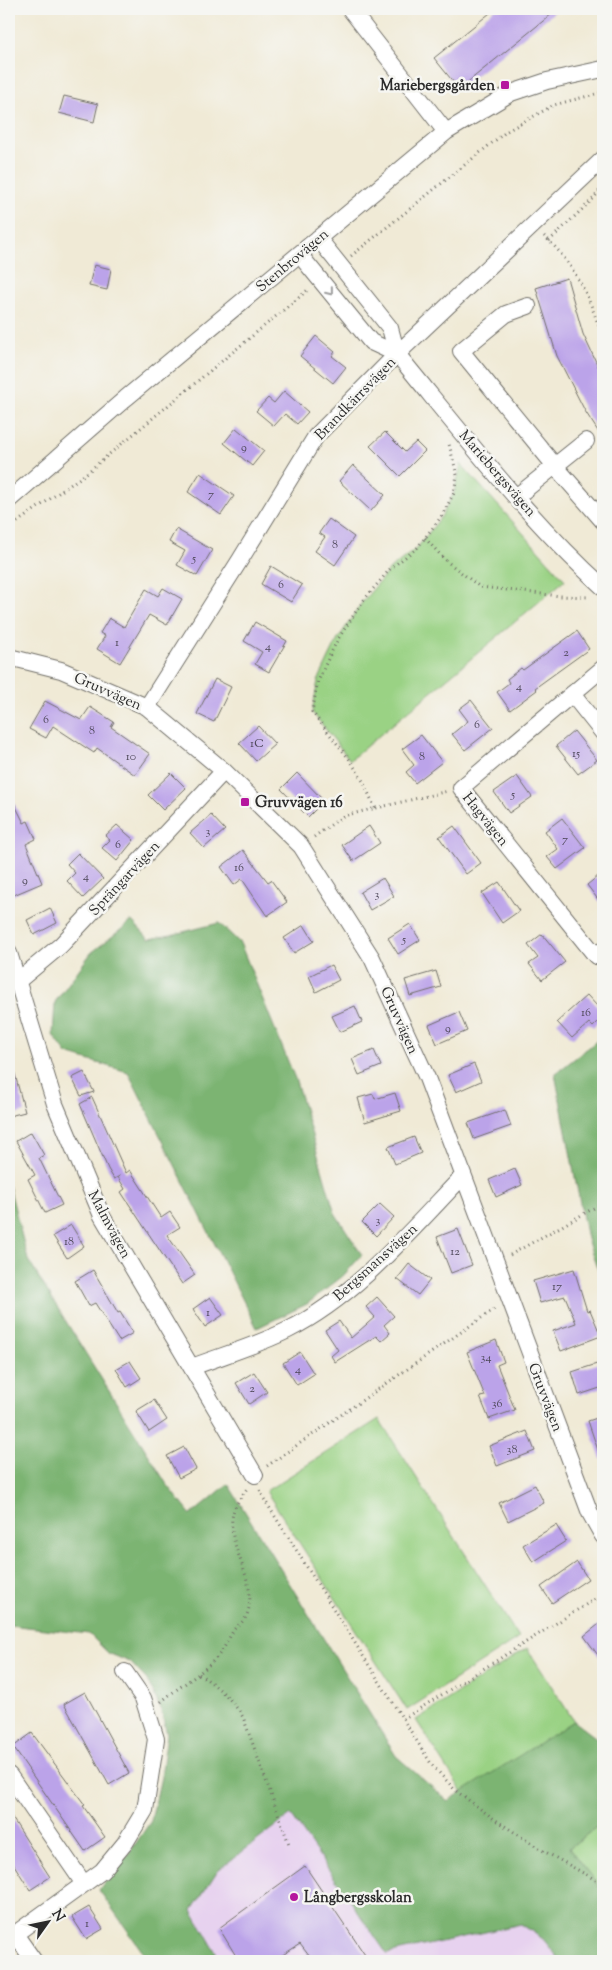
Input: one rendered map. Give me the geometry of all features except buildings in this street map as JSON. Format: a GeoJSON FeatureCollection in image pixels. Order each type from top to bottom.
{"type":"FeatureCollection","features":[{"type":"Feature","properties":{"kind":"street"},"geometry":{"type":"LineString","coordinates":[[350,9],[446,132]]}},
{"type":"Feature","properties":{"kind":"street","name":"Stenbrovägen"},"geometry":{"type":"LineString","coordinates":[[9,500],[126,398],[446,132],[488,105],[511,93],[548,81],[603,70]]}},
{"type":"Feature","properties":{"kind":"street","name":"Brandkärrsvägen"},"geometry":{"type":"LineString","coordinates":[[147,707],[316,436],[397,354],[603,159]]}},
{"type":"Feature","properties":{"kind":"street","name":"Mariebergsvägen"},"geometry":{"type":"LineString","coordinates":[[318,238],[390,328],[397,354],[516,497],[580,565],[599,592]]}},
{"type":"Feature","properties":{"kind":"street","name":"Mariebergsvägen"},"geometry":{"type":"LineString","coordinates":[[299,254],[371,342],[397,354]]}},
{"type":"Feature","properties":{"kind":"street"},"geometry":{"type":"LineString","coordinates":[[528,306],[506,314],[461,351],[603,522]]}},
{"type":"Feature","properties":{"kind":"street"},"geometry":{"type":"LineString","coordinates":[[516,497],[586,441]]}},
{"type":"Feature","properties":{"kind":"street","name":"Gruvvägen"},"geometry":{"type":"LineString","coordinates":[[9,657],[61,670],[147,707],[224,771],[301,846],[372,958],[426,1078],[590,1513],[603,1536]]}},
{"type":"Feature","properties":{"kind":"street","name":"Hagvägen"},"geometry":{"type":"LineString","coordinates":[[603,668],[461,788],[596,956],[603,950]]}},
{"type":"Feature","properties":{"kind":"street"},"geometry":{"type":"LineString","coordinates":[[572,694],[603,733]]}},
{"type":"Feature","properties":{"kind":"street","name":"Sprängarvägen"},"geometry":{"type":"LineString","coordinates":[[19,980],[61,946],[224,771]]}},
{"type":"Feature","properties":{"kind":"street","name":"Malmvägen"},"geometry":{"type":"LineString","coordinates":[[9,953],[19,980],[55,1104],[102,1216],[254,1475]]}},
{"type":"Feature","properties":{"kind":"street","name":"Bergsmansvägen"},"geometry":{"type":"LineString","coordinates":[[192,1367],[289,1330],[344,1294],[402,1241],[463,1176]]}},
{"type":"Feature","properties":{"kind":"street"},"geometry":{"type":"LineString","coordinates":[[34,1961],[12,1934],[102,1871],[125,1843],[145,1810],[156,1740],[144,1698],[125,1672]]}},
{"type":"Feature","properties":{"kind":"street"},"geometry":{"type":"LineString","coordinates":[[9,1774],[84,1884]]}},
{"type":"Feature","properties":{"kind":"path"},"geometry":{"type":"LineString","coordinates":[[340,265],[508,131],[554,105],[603,92]]}},
{"type":"Feature","properties":{"kind":"path"},"geometry":{"type":"LineString","coordinates":[[549,241],[594,198],[603,186]]}},
{"type":"Feature","properties":{"kind":"path"},"geometry":{"type":"LineString","coordinates":[[533,226],[549,241],[568,264],[581,284],[590,302],[603,340]]}},
{"type":"Feature","properties":{"kind":"path"},"geometry":{"type":"LineString","coordinates":[[9,528],[84,475],[320,280]]}},
{"type":"Feature","properties":{"kind":"path"},"geometry":{"type":"LineString","coordinates":[[375,808],[363,781],[350,760],[312,712],[318,681],[338,638],[363,601],[391,568],[417,548],[441,517],[454,493],[457,476],[448,441]]}},
{"type":"Feature","properties":{"kind":"path"},"geometry":{"type":"LineString","coordinates":[[425,538],[446,560],[480,588],[560,596],[599,592]]}},
{"type":"Feature","properties":{"kind":"path"},"geometry":{"type":"LineString","coordinates":[[301,846],[344,816],[461,788]]}},
{"type":"Feature","properties":{"kind":"path"},"geometry":{"type":"LineString","coordinates":[[495,1263],[603,1203]]}},
{"type":"Feature","properties":{"kind":"path"},"geometry":{"type":"LineString","coordinates":[[148,1713],[199,1674],[217,1657],[230,1640],[234,1630],[246,1617],[248,1585],[237,1550],[232,1524],[234,1510],[254,1475],[509,1299]]}},
{"type":"Feature","properties":{"kind":"path"},"geometry":{"type":"LineString","coordinates":[[254,1475],[264,1499],[432,1765],[456,1791],[540,1849],[603,1884]]}},
{"type":"Feature","properties":{"kind":"path"},"geometry":{"type":"LineString","coordinates":[[403,1720],[603,1594]]}},
{"type":"Feature","properties":{"kind":"path"},"geometry":{"type":"LineString","coordinates":[[199,1674],[219,1687],[234,1702],[243,1717],[289,1844]]}},
{"type":"Feature","properties":{"kind":"shaded area"},"geometry":{"type":"Polygon","coordinates":[[[291,1815],[387,1954],[521,1924],[543,1939],[561,1961],[221,1961],[192,1910],[218,1870],[291,1815]]]}},
{"type":"Feature","properties":{"kind":"green space"},"geometry":{"type":"Polygon","coordinates":[[[461,464],[565,580],[350,760],[312,712],[318,681],[338,639],[363,601],[391,568],[417,548],[441,517],[454,493],[461,464]]]}},
{"type":"Feature","properties":{"kind":"green space"},"geometry":{"type":"Polygon","coordinates":[[[132,921],[149,939],[219,923],[240,943],[296,1081],[335,1213],[362,1255],[343,1276],[307,1304],[257,1328],[128,1072],[67,1054],[53,1035],[55,1002],[91,953],[132,921]]]}},
{"type":"Feature","properties":{"kind":"green space"},"geometry":{"type":"Polygon","coordinates":[[[603,1036],[603,1284],[587,1239],[555,1074],[603,1036]]]}},
{"type":"Feature","properties":{"kind":"green space"},"geometry":{"type":"Polygon","coordinates":[[[9,1186],[28,1260],[166,1483],[191,1515],[228,1484],[396,1756],[448,1801],[574,1721],[603,1743],[603,1822],[569,1848],[603,1892],[603,1961],[561,1961],[543,1939],[521,1924],[387,1954],[291,1815],[218,1870],[192,1910],[221,1961],[149,1961],[99,1890],[127,1856],[151,1821],[161,1777],[167,1734],[160,1707],[147,1680],[130,1662],[108,1653],[89,1634],[9,1625],[9,1186]]]}},
{"type":"Feature","properties":{"kind":"green space"},"geometry":{"type":"Polygon","coordinates":[[[379,1419],[519,1638],[407,1710],[266,1491],[379,1419]]]}},
{"type":"Feature","properties":{"kind":"green space"},"geometry":{"type":"Polygon","coordinates":[[[527,1648],[574,1721],[463,1793],[416,1720],[527,1648]]]}},
{"type":"Feature","properties":{"kind":"green space"},"geometry":{"type":"Polygon","coordinates":[[[603,1822],[603,1892],[569,1848],[603,1822]]]}},
{"type":"Feature","properties":{"kind":"place","name":"Mariebergsgården"},"geometry":{"type":"Point","coordinates":[505,85]}},
{"type":"Feature","properties":{"kind":"place","name":"Gruvvägen 16"},"geometry":{"type":"Point","coordinates":[245,802]}},
{"type":"Feature","properties":{"kind":"place","name":"Långbergsskolan"},"geometry":{"type":"Point","coordinates":[294,1897]}}]}
